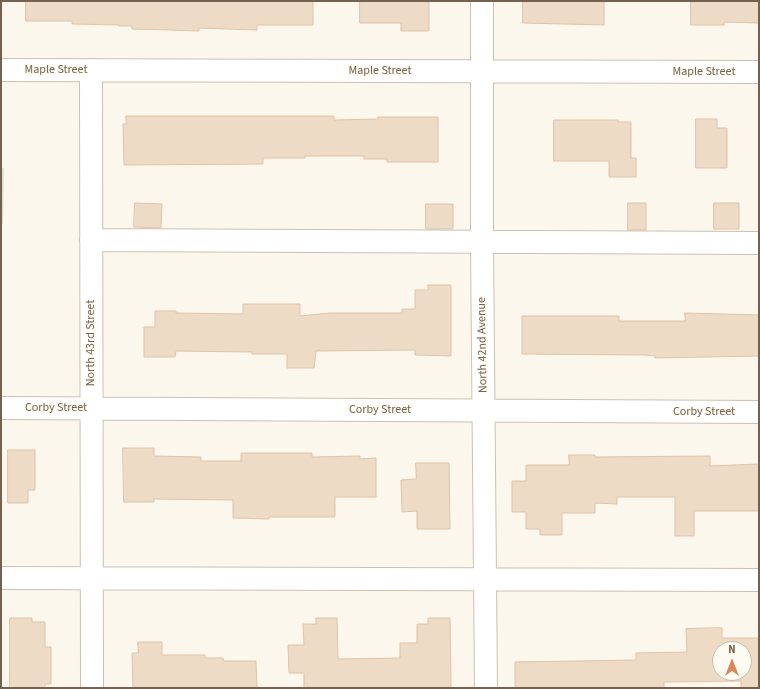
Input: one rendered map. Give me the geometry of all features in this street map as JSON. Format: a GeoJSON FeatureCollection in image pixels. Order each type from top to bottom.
{"type":"FeatureCollection","features":[{"type":"Feature","properties":{"kind":"street","name":"North 42nd Avenue"},"geometry":{"type":"LineString","coordinates":[[482,1],[482,242],[486,688]]}},
{"type":"Feature","properties":{"kind":"street","name":"Maple Street"},"geometry":{"type":"LineString","coordinates":[[1,70],[759,72]]}},
{"type":"Feature","properties":{"kind":"street","name":"North 43rd Street"},"geometry":{"type":"LineString","coordinates":[[91,70],[92,688]]}},
{"type":"Feature","properties":{"kind":"street"},"geometry":{"type":"LineString","coordinates":[[91,240],[759,243]]}},
{"type":"Feature","properties":{"kind":"street","name":"Corby Street"},"geometry":{"type":"LineString","coordinates":[[1,408],[759,412]]}},
{"type":"Feature","properties":{"kind":"street"},"geometry":{"type":"LineString","coordinates":[[1,578],[759,580]]}},
{"type":"Feature","properties":{"kind":"green space"},"geometry":{"type":"Polygon","coordinates":[[[1,168],[4,168],[3,224],[1,224],[1,168]]]}},
{"type":"Feature","properties":{"kind":"building"},"geometry":{"type":"Polygon","coordinates":[[[26,1],[313,1],[313,25],[257,25],[257,30],[199,28],[199,31],[132,29],[132,26],[72,24],[72,21],[26,21],[26,1]]]}},
{"type":"Feature","properties":{"kind":"building"},"geometry":{"type":"Polygon","coordinates":[[[360,1],[429,1],[429,31],[401,31],[401,23],[360,23],[360,1]]]}},
{"type":"Feature","properties":{"kind":"building"},"geometry":{"type":"Polygon","coordinates":[[[523,1],[604,1],[604,25],[523,23],[523,1]]]}},
{"type":"Feature","properties":{"kind":"building"},"geometry":{"type":"Polygon","coordinates":[[[691,1],[759,1],[759,23],[724,22],[724,25],[691,25],[691,1]]]}},
{"type":"Feature","properties":{"kind":"building"},"geometry":{"type":"Polygon","coordinates":[[[126,116],[334,116],[334,120],[378,119],[378,117],[438,117],[438,162],[387,162],[387,159],[364,159],[364,156],[305,156],[305,158],[263,158],[263,164],[124,165],[123,124],[126,124],[126,116]]]}},
{"type":"Feature","properties":{"kind":"building"},"geometry":{"type":"Polygon","coordinates":[[[696,119],[717,119],[717,128],[727,128],[727,168],[696,168],[696,119]]]}},
{"type":"Feature","properties":{"kind":"building"},"geometry":{"type":"Polygon","coordinates":[[[554,120],[618,120],[618,122],[631,122],[631,158],[636,158],[636,177],[609,177],[609,161],[554,161],[554,120]]]}},
{"type":"Feature","properties":{"kind":"building"},"geometry":{"type":"Polygon","coordinates":[[[135,203],[162,204],[161,228],[134,227],[135,203]]]}},
{"type":"Feature","properties":{"kind":"building"},"geometry":{"type":"Polygon","coordinates":[[[628,203],[646,203],[646,230],[628,230],[628,203]]]}},
{"type":"Feature","properties":{"kind":"building"},"geometry":{"type":"Polygon","coordinates":[[[714,203],[739,203],[739,229],[714,229],[714,203]]]}},
{"type":"Feature","properties":{"kind":"building"},"geometry":{"type":"Polygon","coordinates":[[[426,204],[453,204],[453,229],[426,229],[426,204]]]}},
{"type":"Feature","properties":{"kind":"building"},"geometry":{"type":"Polygon","coordinates":[[[428,285],[451,285],[451,356],[415,355],[415,350],[316,351],[314,368],[287,368],[287,354],[176,351],[175,357],[144,357],[144,327],[155,327],[155,311],[176,311],[176,313],[243,314],[243,304],[300,304],[300,316],[330,313],[402,313],[402,309],[415,309],[415,290],[428,290],[428,285]]]}},
{"type":"Feature","properties":{"kind":"building"},"geometry":{"type":"Polygon","coordinates":[[[685,313],[759,315],[759,356],[655,358],[655,356],[645,355],[522,354],[522,316],[619,316],[619,321],[685,321],[685,313]]]}},
{"type":"Feature","properties":{"kind":"building"},"geometry":{"type":"Polygon","coordinates":[[[123,448],[154,448],[154,456],[201,457],[201,461],[241,461],[241,453],[312,453],[312,457],[360,456],[360,459],[376,458],[376,497],[335,497],[335,517],[269,517],[269,519],[233,518],[233,500],[154,499],[154,502],[124,502],[123,448]]]}},
{"type":"Feature","properties":{"kind":"building"},"geometry":{"type":"Polygon","coordinates":[[[8,450],[35,450],[35,490],[28,490],[28,503],[8,503],[8,450]]]}},
{"type":"Feature","properties":{"kind":"building"},"geometry":{"type":"Polygon","coordinates":[[[569,455],[595,455],[595,457],[710,456],[710,466],[759,464],[759,511],[694,511],[694,536],[675,536],[675,497],[617,497],[617,504],[595,503],[595,513],[562,513],[562,535],[540,535],[540,529],[526,529],[526,512],[512,512],[512,481],[526,481],[526,465],[569,465],[569,455]]]}},
{"type":"Feature","properties":{"kind":"building"},"geometry":{"type":"Polygon","coordinates":[[[416,463],[449,463],[450,529],[417,529],[417,511],[402,512],[401,480],[416,479],[416,463]]]}},
{"type":"Feature","properties":{"kind":"building"},"geometry":{"type":"Polygon","coordinates":[[[10,618],[32,618],[32,622],[45,622],[45,647],[51,647],[51,684],[45,684],[45,688],[10,688],[10,618]]]}},
{"type":"Feature","properties":{"kind":"building"},"geometry":{"type":"Polygon","coordinates":[[[316,618],[337,618],[338,659],[400,658],[400,643],[417,643],[417,624],[428,624],[428,618],[450,618],[451,688],[304,688],[304,673],[289,673],[288,645],[304,645],[303,624],[316,624],[316,618]]]}},
{"type":"Feature","properties":{"kind":"building"},"geometry":{"type":"Polygon","coordinates":[[[722,628],[722,638],[759,638],[759,688],[741,688],[741,681],[664,682],[664,688],[515,688],[515,662],[636,660],[636,653],[687,652],[686,629],[722,628]]]}},
{"type":"Feature","properties":{"kind":"building"},"geometry":{"type":"Polygon","coordinates":[[[138,642],[162,642],[162,655],[205,655],[205,658],[223,658],[224,661],[256,661],[257,688],[133,688],[132,653],[138,653],[138,642]]]}}]}
